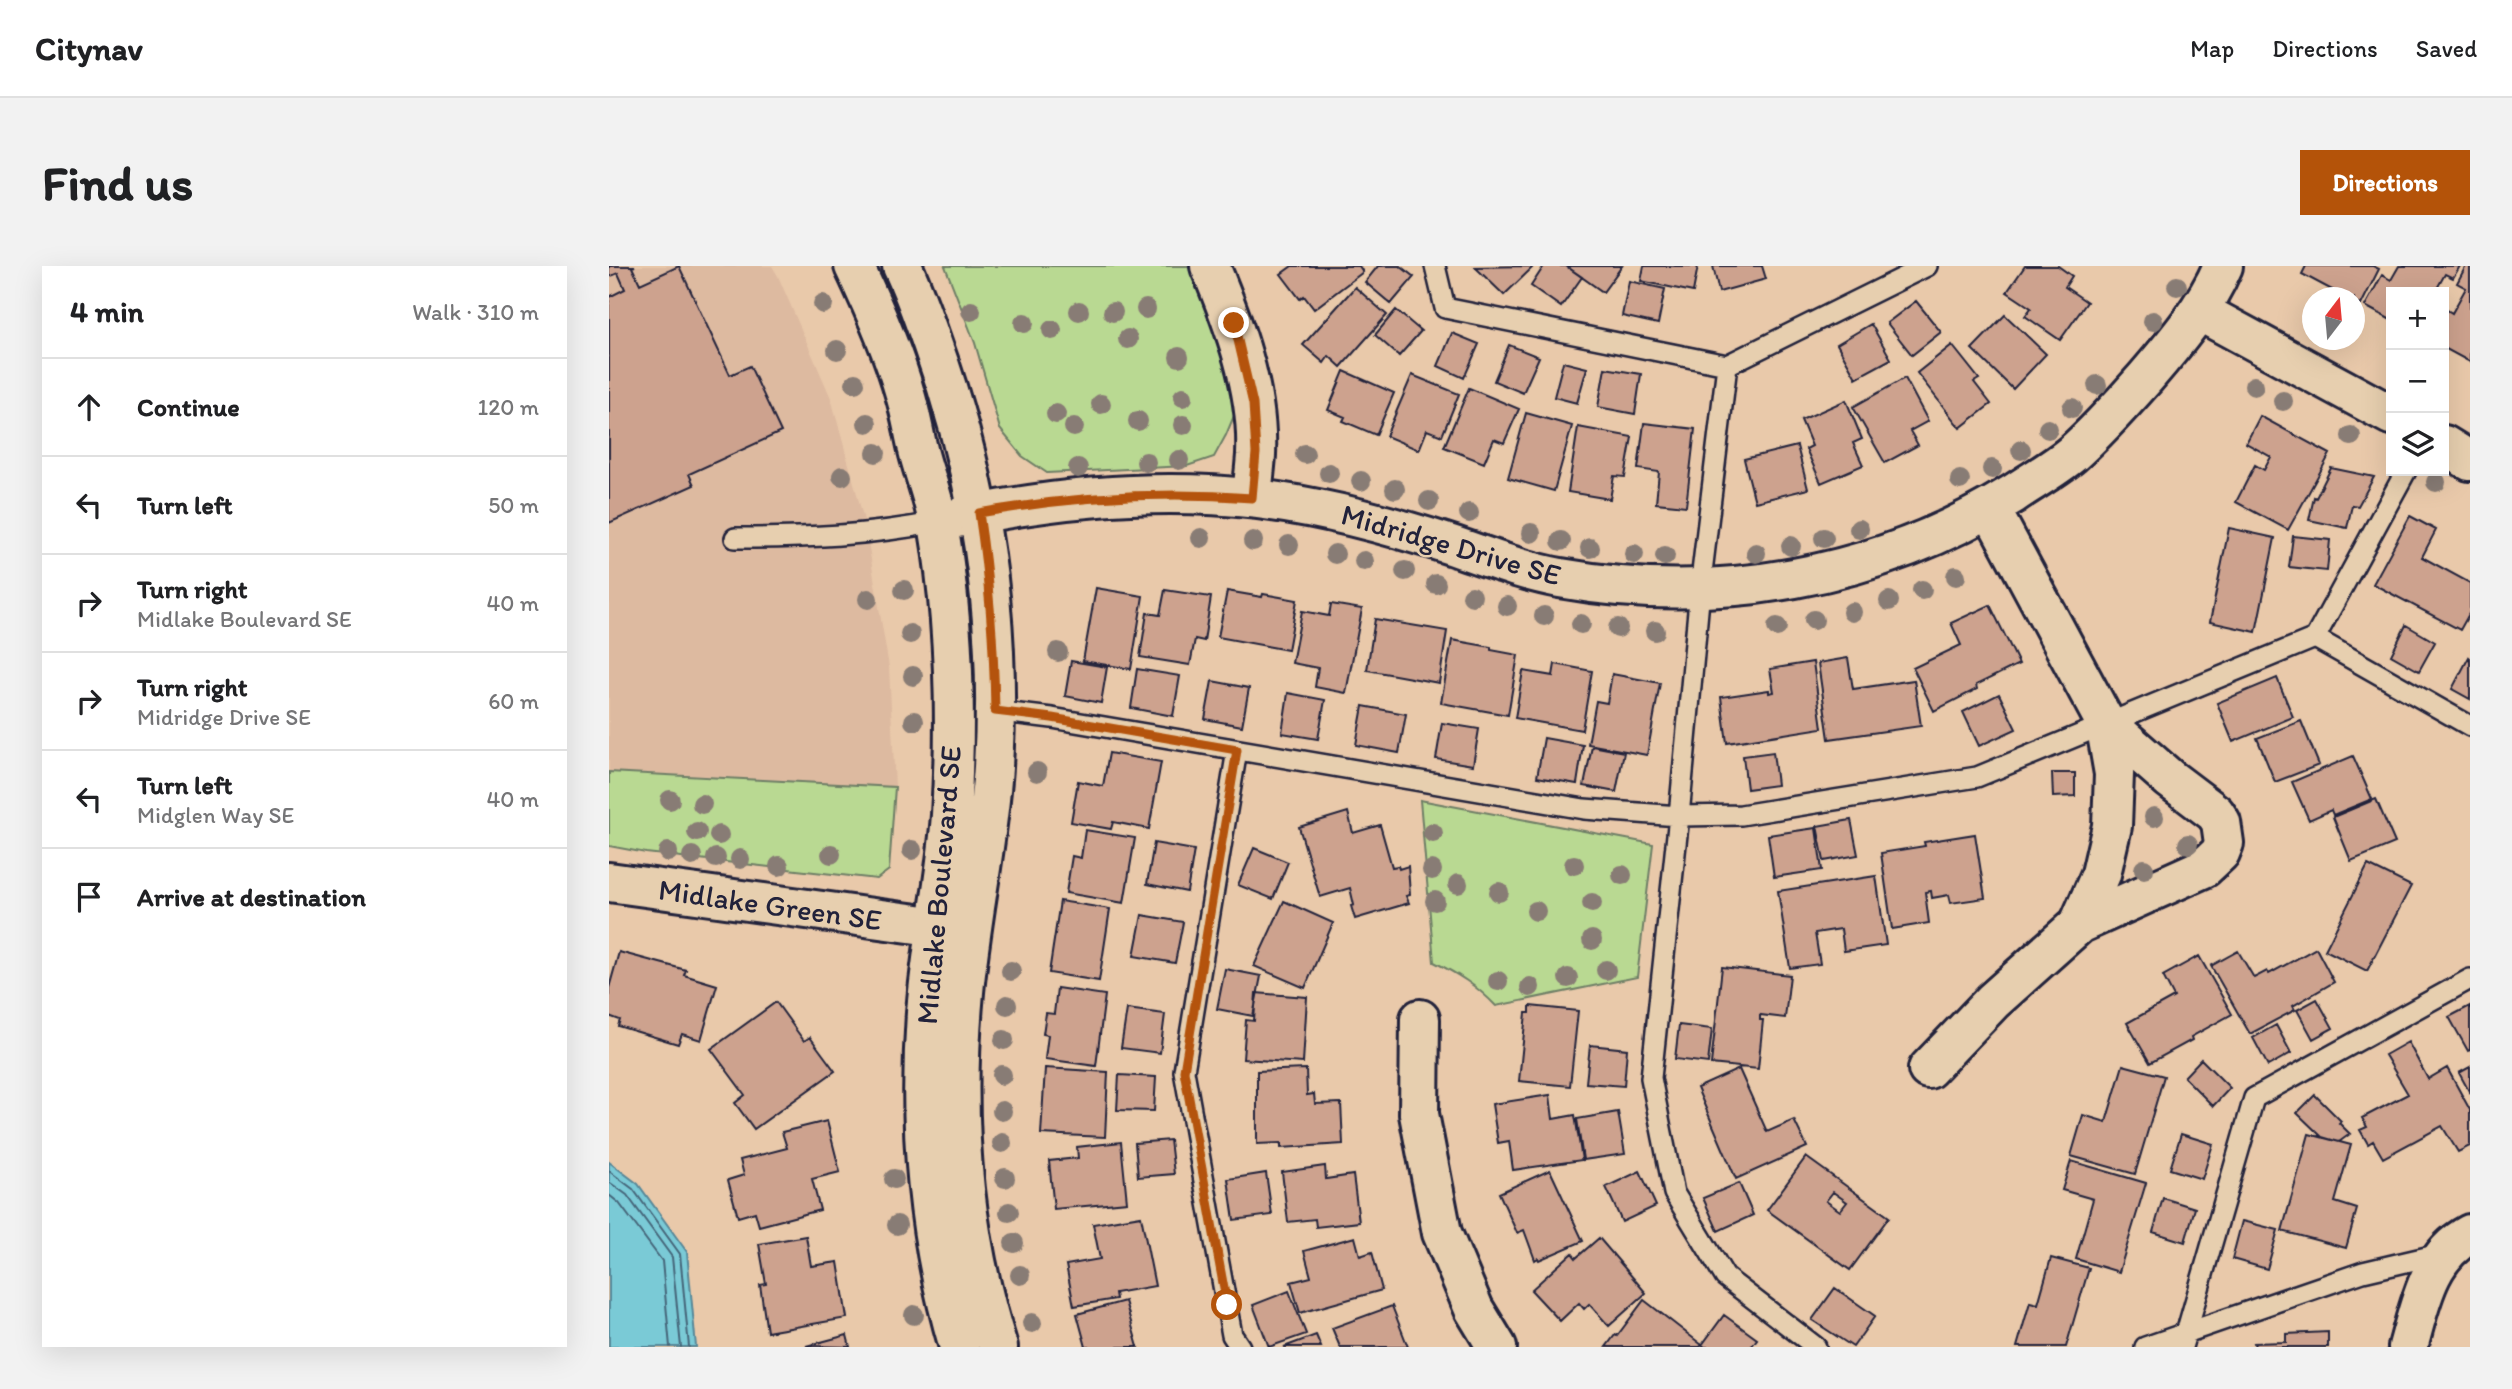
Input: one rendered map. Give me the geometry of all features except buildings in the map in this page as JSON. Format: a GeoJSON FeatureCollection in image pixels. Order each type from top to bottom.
{"type":"FeatureCollection","features":[{"type":"Feature","properties":{"kind":"street","name":"Midlake Boulevard SE"},"geometry":{"type":"LineString","coordinates":[[854,266],[905,393],[938,522],[949,616],[955,930],[964,990],[959,1107],[963,1166],[969,1222],[998,1347]]}},
{"type":"Feature","properties":{"kind":"street","name":"Midlake Boulevard SE"},"geometry":{"type":"LineString","coordinates":[[902,266],[952,398],[979,513],[989,579],[994,646],[995,711],[991,792],[955,930],[926,1012],[923,1074],[929,1199],[938,1261],[959,1347]]}},
{"type":"Feature","properties":{"kind":"street"},"geometry":{"type":"LineString","coordinates":[[1210,266],[1234,323],[1253,404],[1256,453],[1252,498]]}},
{"type":"Feature","properties":{"kind":"street","name":"Midridge Drive SE"},"geometry":{"type":"LineString","coordinates":[[938,522],[1036,503],[1126,496],[1206,495],[1252,498],[1351,515],[1503,564],[1560,578],[1627,586],[1700,589],[1776,583],[1817,575],[1946,530],[1990,508],[2071,455],[2135,390],[2199,311],[2223,266]]}},
{"type":"Feature","properties":{"kind":"street"},"geometry":{"type":"LineString","coordinates":[[2199,311],[2387,413]]}},
{"type":"Feature","properties":{"kind":"street"},"geometry":{"type":"LineString","coordinates":[[2449,448],[2470,461]]}},
{"type":"Feature","properties":{"kind":"street"},"geometry":{"type":"LineString","coordinates":[[1990,508],[2105,722],[2114,774],[2112,826],[2101,874],[2079,924]]}},
{"type":"Feature","properties":{"kind":"street"},"geometry":{"type":"LineString","coordinates":[[1928,1069],[1993,1002],[2079,924],[2204,868],[2220,853],[2224,832],[2215,813],[2169,779],[2105,722]]}},
{"type":"Feature","properties":{"kind":"street","name":"Midlake Green SE"},"geometry":{"type":"LineString","coordinates":[[609,882],[955,930]]}},
{"type":"Feature","properties":{"kind":"street"},"geometry":{"type":"LineString","coordinates":[[1420,1019],[1419,1114],[1442,1233],[1474,1310],[1497,1347]]}},
{"type":"Feature","properties":{"kind":"street"},"geometry":{"type":"LineString","coordinates":[[2408,1347],[2432,1271],[2458,1243]]}},
{"type":"Feature","properties":{"kind":"lane"},"geometry":{"type":"LineString","coordinates":[[1435,266],[1445,307],[1727,365],[1927,266]]}},
{"type":"Feature","properties":{"kind":"lane"},"geometry":{"type":"LineString","coordinates":[[1727,365],[1700,589],[1651,1078],[1674,1193],[1724,1277],[1816,1347]]}},
{"type":"Feature","properties":{"kind":"lane"},"geometry":{"type":"LineString","coordinates":[[995,711],[1052,718],[1584,809],[1679,816],[1741,815],[1977,776],[2315,638],[2403,476]]}},
{"type":"Feature","properties":{"kind":"lane"},"geometry":{"type":"LineString","coordinates":[[735,538],[822,538],[899,530],[938,522]]}},
{"type":"Feature","properties":{"kind":"lane"},"geometry":{"type":"LineString","coordinates":[[2315,638],[2470,726]]}},
{"type":"Feature","properties":{"kind":"lane"},"geometry":{"type":"LineString","coordinates":[[1237,750],[1184,1071],[1232,1335],[1240,1347]]}},
{"type":"Feature","properties":{"kind":"lane"},"geometry":{"type":"LineString","coordinates":[[2184,1340],[2253,1097],[2470,979]]}},
{"type":"Feature","properties":{"kind":"lane"},"geometry":{"type":"LineString","coordinates":[[2145,1347],[2184,1340],[2363,1272],[2458,1243]]}},
{"type":"Feature","properties":{"kind":"shaded area"},"geometry":{"type":"Polygon","coordinates":[[[609,266],[772,266],[778,276],[831,398],[865,524],[889,667],[895,787],[609,772],[609,266]]]}},
{"type":"Feature","properties":{"kind":"green space"},"geometry":{"type":"Polygon","coordinates":[[[945,266],[1192,266],[1209,309],[1236,411],[1214,457],[1187,466],[1047,473],[1022,456],[1000,429],[975,343],[945,266]]]}},
{"type":"Feature","properties":{"kind":"green space"},"geometry":{"type":"Polygon","coordinates":[[[609,772],[895,787],[889,870],[877,879],[646,853],[609,846],[609,772]]]}},
{"type":"Feature","properties":{"kind":"green space"},"geometry":{"type":"Polygon","coordinates":[[[1420,800],[1653,844],[1637,977],[1496,1006],[1467,981],[1434,962],[1420,800]]]}},
{"type":"Feature","properties":{"kind":"water"},"geometry":{"type":"Polygon","coordinates":[[[609,1162],[638,1184],[687,1252],[696,1347],[609,1347],[609,1162]]]}},
{"type":"Feature","properties":{"kind":"route"},"geometry":{"type":"LineString","coordinates":[[1227,1305],[1184,1071],[1237,750],[1052,718],[995,711],[989,579],[979,513],[1084,498],[1206,495],[1252,498],[1256,453],[1253,404],[1234,323]]}}]}
